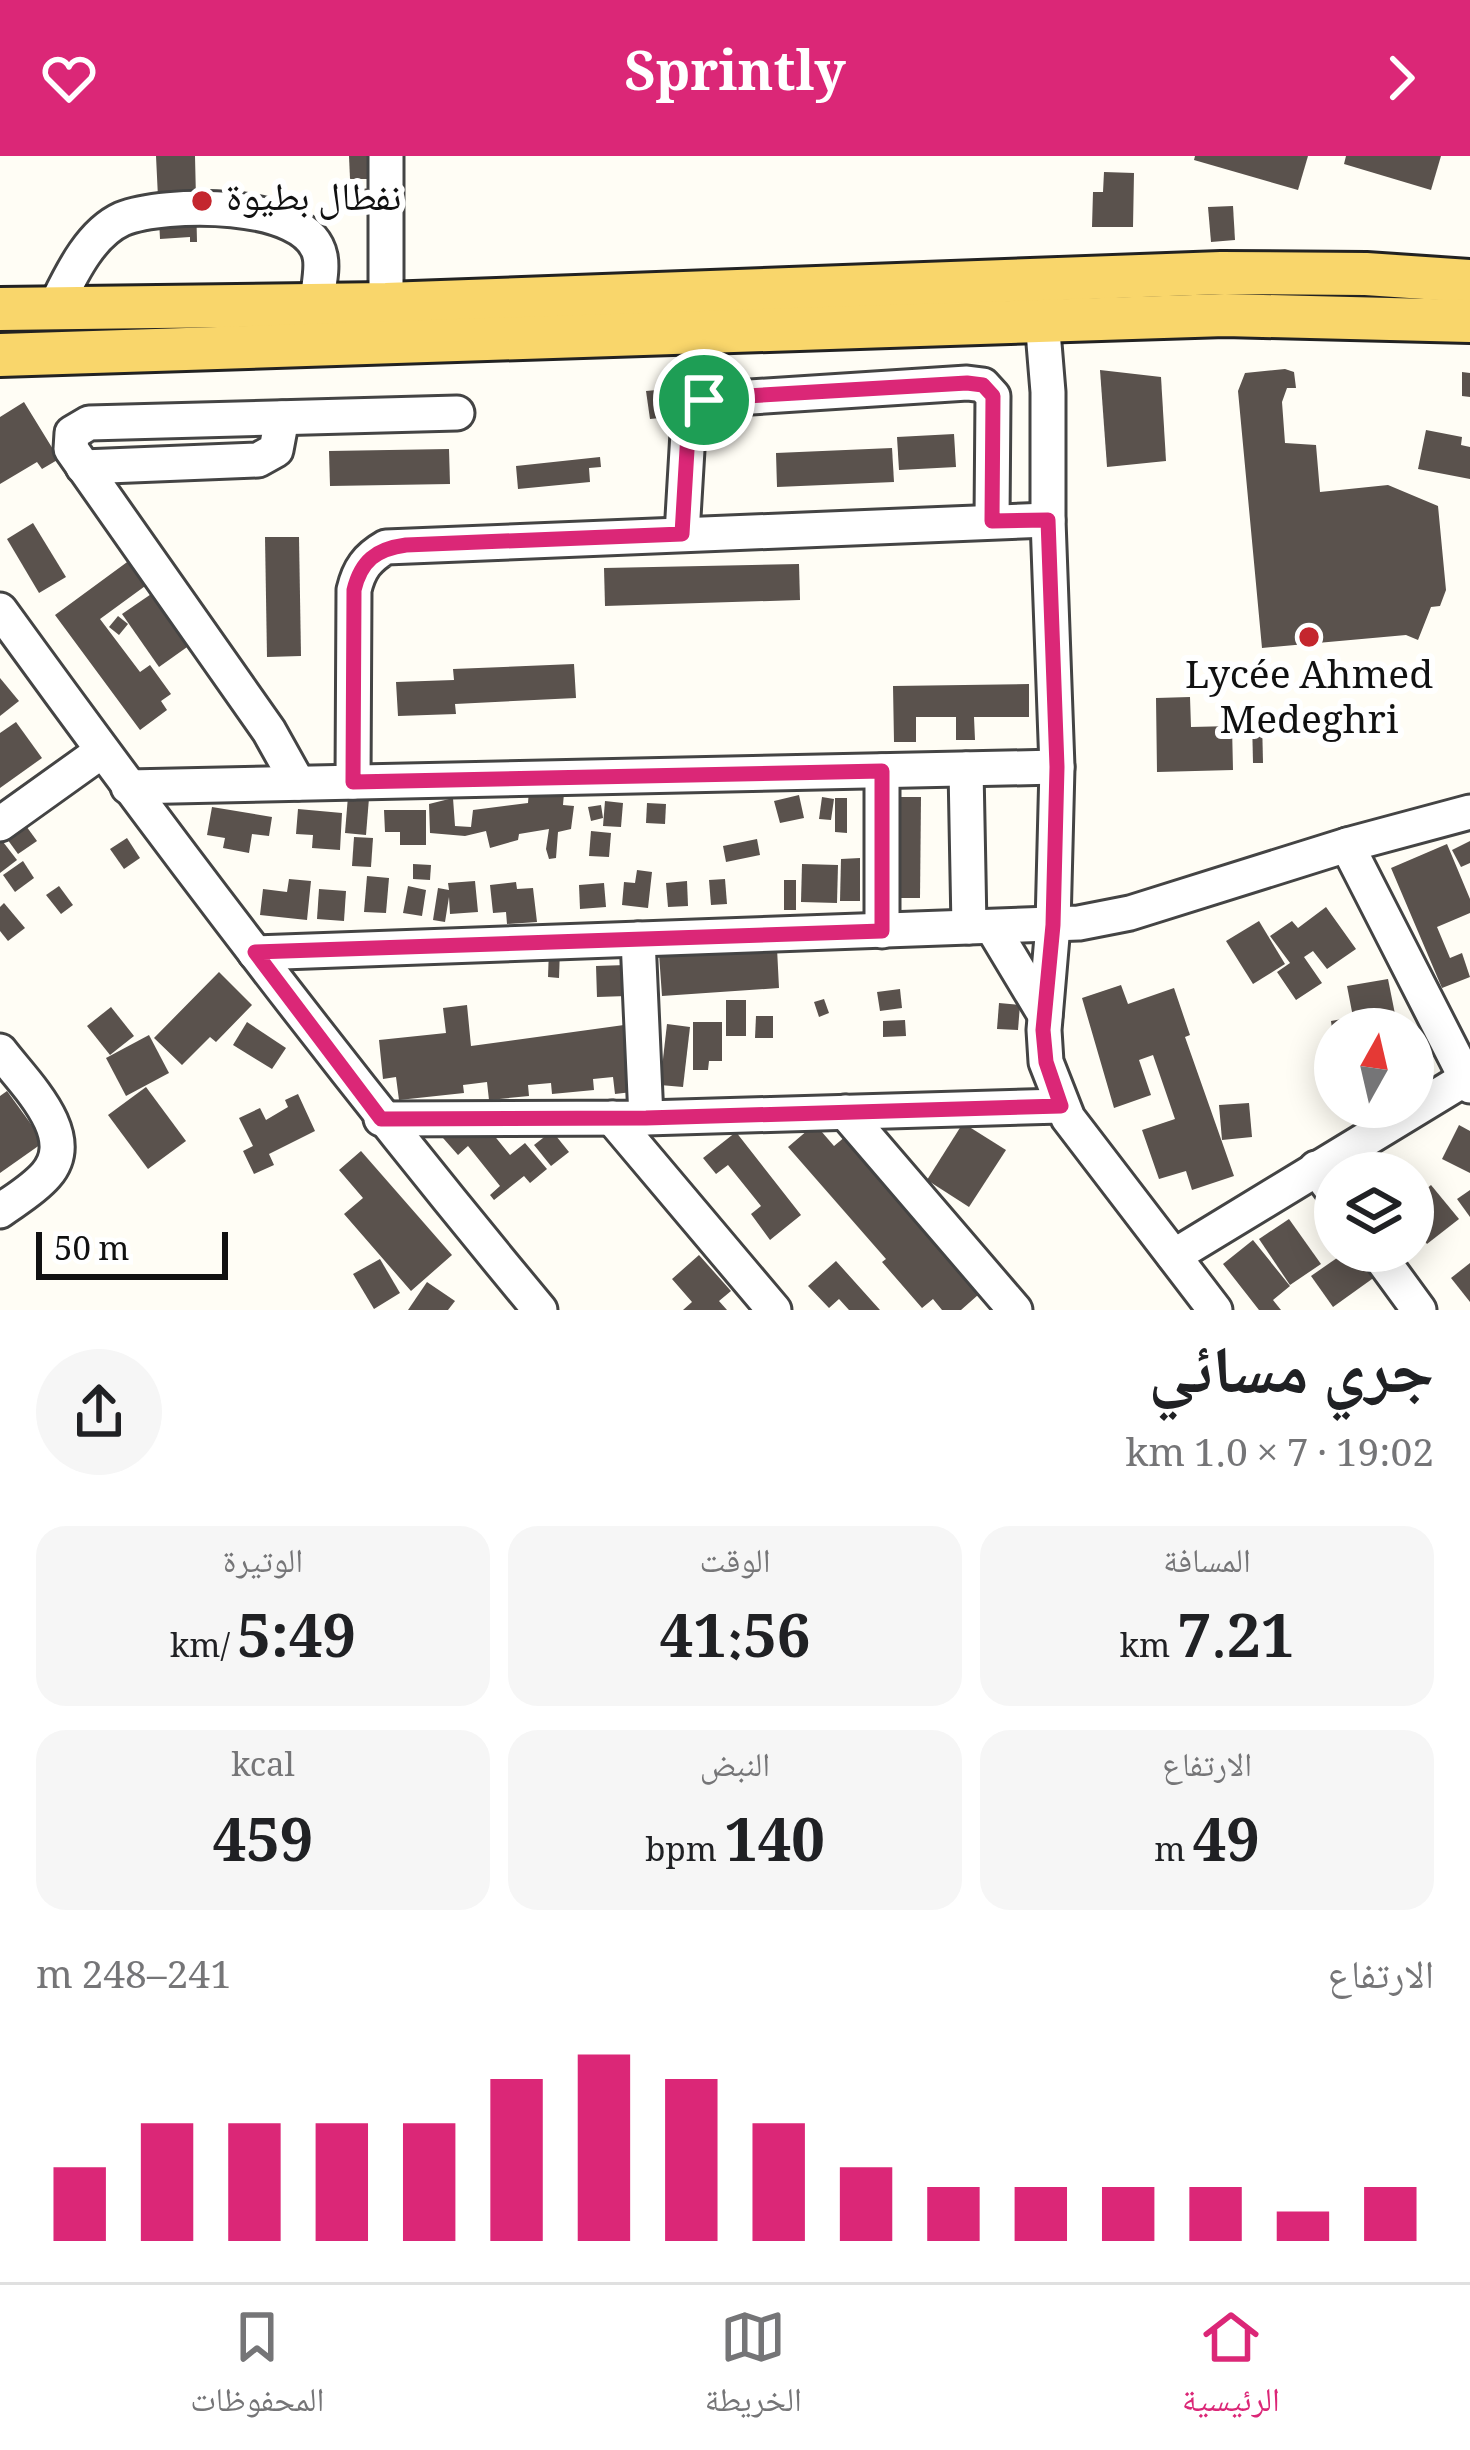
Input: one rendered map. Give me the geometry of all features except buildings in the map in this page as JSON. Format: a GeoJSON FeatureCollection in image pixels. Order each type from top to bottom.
{"type":"FeatureCollection","features":[{"type":"Feature","properties":{"kind":"main road"},"geometry":{"type":"LineString","coordinates":[[0,308],[386,304],[1221,273],[1366,274],[1470,281]]}},
{"type":"Feature","properties":{"kind":"main road"},"geometry":{"type":"LineString","coordinates":[[0,355],[1042,319],[1248,315],[1470,321]]}},
{"type":"Feature","properties":{"kind":"street"},"geometry":{"type":"LineString","coordinates":[[386,156],[386,304]]}},
{"type":"Feature","properties":{"kind":"street"},"geometry":{"type":"LineString","coordinates":[[55,308],[95,239],[121,220],[155,212],[244,210],[287,219],[308,236],[320,253],[317,303]]}},
{"type":"Feature","properties":{"kind":"street"},"geometry":{"type":"LineString","coordinates":[[1042,319],[1057,767],[1046,1062],[1061,1106],[1215,1310]]}},
{"type":"Feature","properties":{"kind":"street"},"geometry":{"type":"LineString","coordinates":[[682,534],[689,416],[697,403],[712,398],[967,383],[983,385],[993,396],[992,521]]}},
{"type":"Feature","properties":{"kind":"street"},"geometry":{"type":"LineString","coordinates":[[298,783],[269,731],[83,466],[70,442],[72,433],[82,424],[457,413]]}},
{"type":"Feature","properties":{"kind":"street"},"geometry":{"type":"LineString","coordinates":[[353,782],[354,590],[358,572],[386,548],[1048,520]]}},
{"type":"Feature","properties":{"kind":"street"},"geometry":{"type":"LineString","coordinates":[[0,610],[381,1119],[540,1310]]}},
{"type":"Feature","properties":{"kind":"street"},"geometry":{"type":"LineString","coordinates":[[0,824],[102,752]]}},
{"type":"Feature","properties":{"kind":"street"},"geometry":{"type":"LineString","coordinates":[[128,787],[1057,767]]}},
{"type":"Feature","properties":{"kind":"street"},"geometry":{"type":"LineString","coordinates":[[967,769],[980,927],[1045,1015]]}},
{"type":"Feature","properties":{"kind":"street"},"geometry":{"type":"LineString","coordinates":[[882,771],[882,931]]}},
{"type":"Feature","properties":{"kind":"street"},"geometry":{"type":"LineString","coordinates":[[255,952],[1053,925],[1130,913],[1347,844],[1470,812]]}},
{"type":"Feature","properties":{"kind":"street"},"geometry":{"type":"LineString","coordinates":[[1347,844],[1467,1083],[1367,1152]]}},
{"type":"Feature","properties":{"kind":"street"},"geometry":{"type":"LineString","coordinates":[[638,939],[629,1118],[774,1310]]}},
{"type":"Feature","properties":{"kind":"street"},"geometry":{"type":"LineString","coordinates":[[0,1051],[54,1126],[58,1141],[50,1171],[0,1211]]}},
{"type":"Feature","properties":{"kind":"street"},"geometry":{"type":"LineString","coordinates":[[381,1119],[629,1118],[1061,1106]]}},
{"type":"Feature","properties":{"kind":"street"},"geometry":{"type":"LineString","coordinates":[[845,1112],[1015,1310]]}},
{"type":"Feature","properties":{"kind":"street"},"geometry":{"type":"LineString","coordinates":[[1174,1256],[1314,1186]]}},
{"type":"Feature","properties":{"kind":"street"},"geometry":{"type":"LineString","coordinates":[[1391,1272],[1419,1310]]}},
{"type":"Feature","properties":{"kind":"place","name":"نفطال بطيوة"},"geometry":{"type":"Point","coordinates":[202,201]}},
{"type":"Feature","properties":{"kind":"place","name":"Lycée Ahmed Medeghri"},"geometry":{"type":"Point","coordinates":[1309,637]}},
{"type":"Feature","properties":{"kind":"route"},"geometry":{"type":"LineString","coordinates":[[967,383],[983,385],[993,396],[992,521],[1048,520],[1057,767],[1053,925],[1043,1030],[1046,1062],[1061,1106],[646,1118],[381,1119],[255,952],[882,931],[882,771],[353,782],[354,590],[358,572],[370,557],[406,545],[682,534],[689,416],[704,400],[967,383]]}}]}
